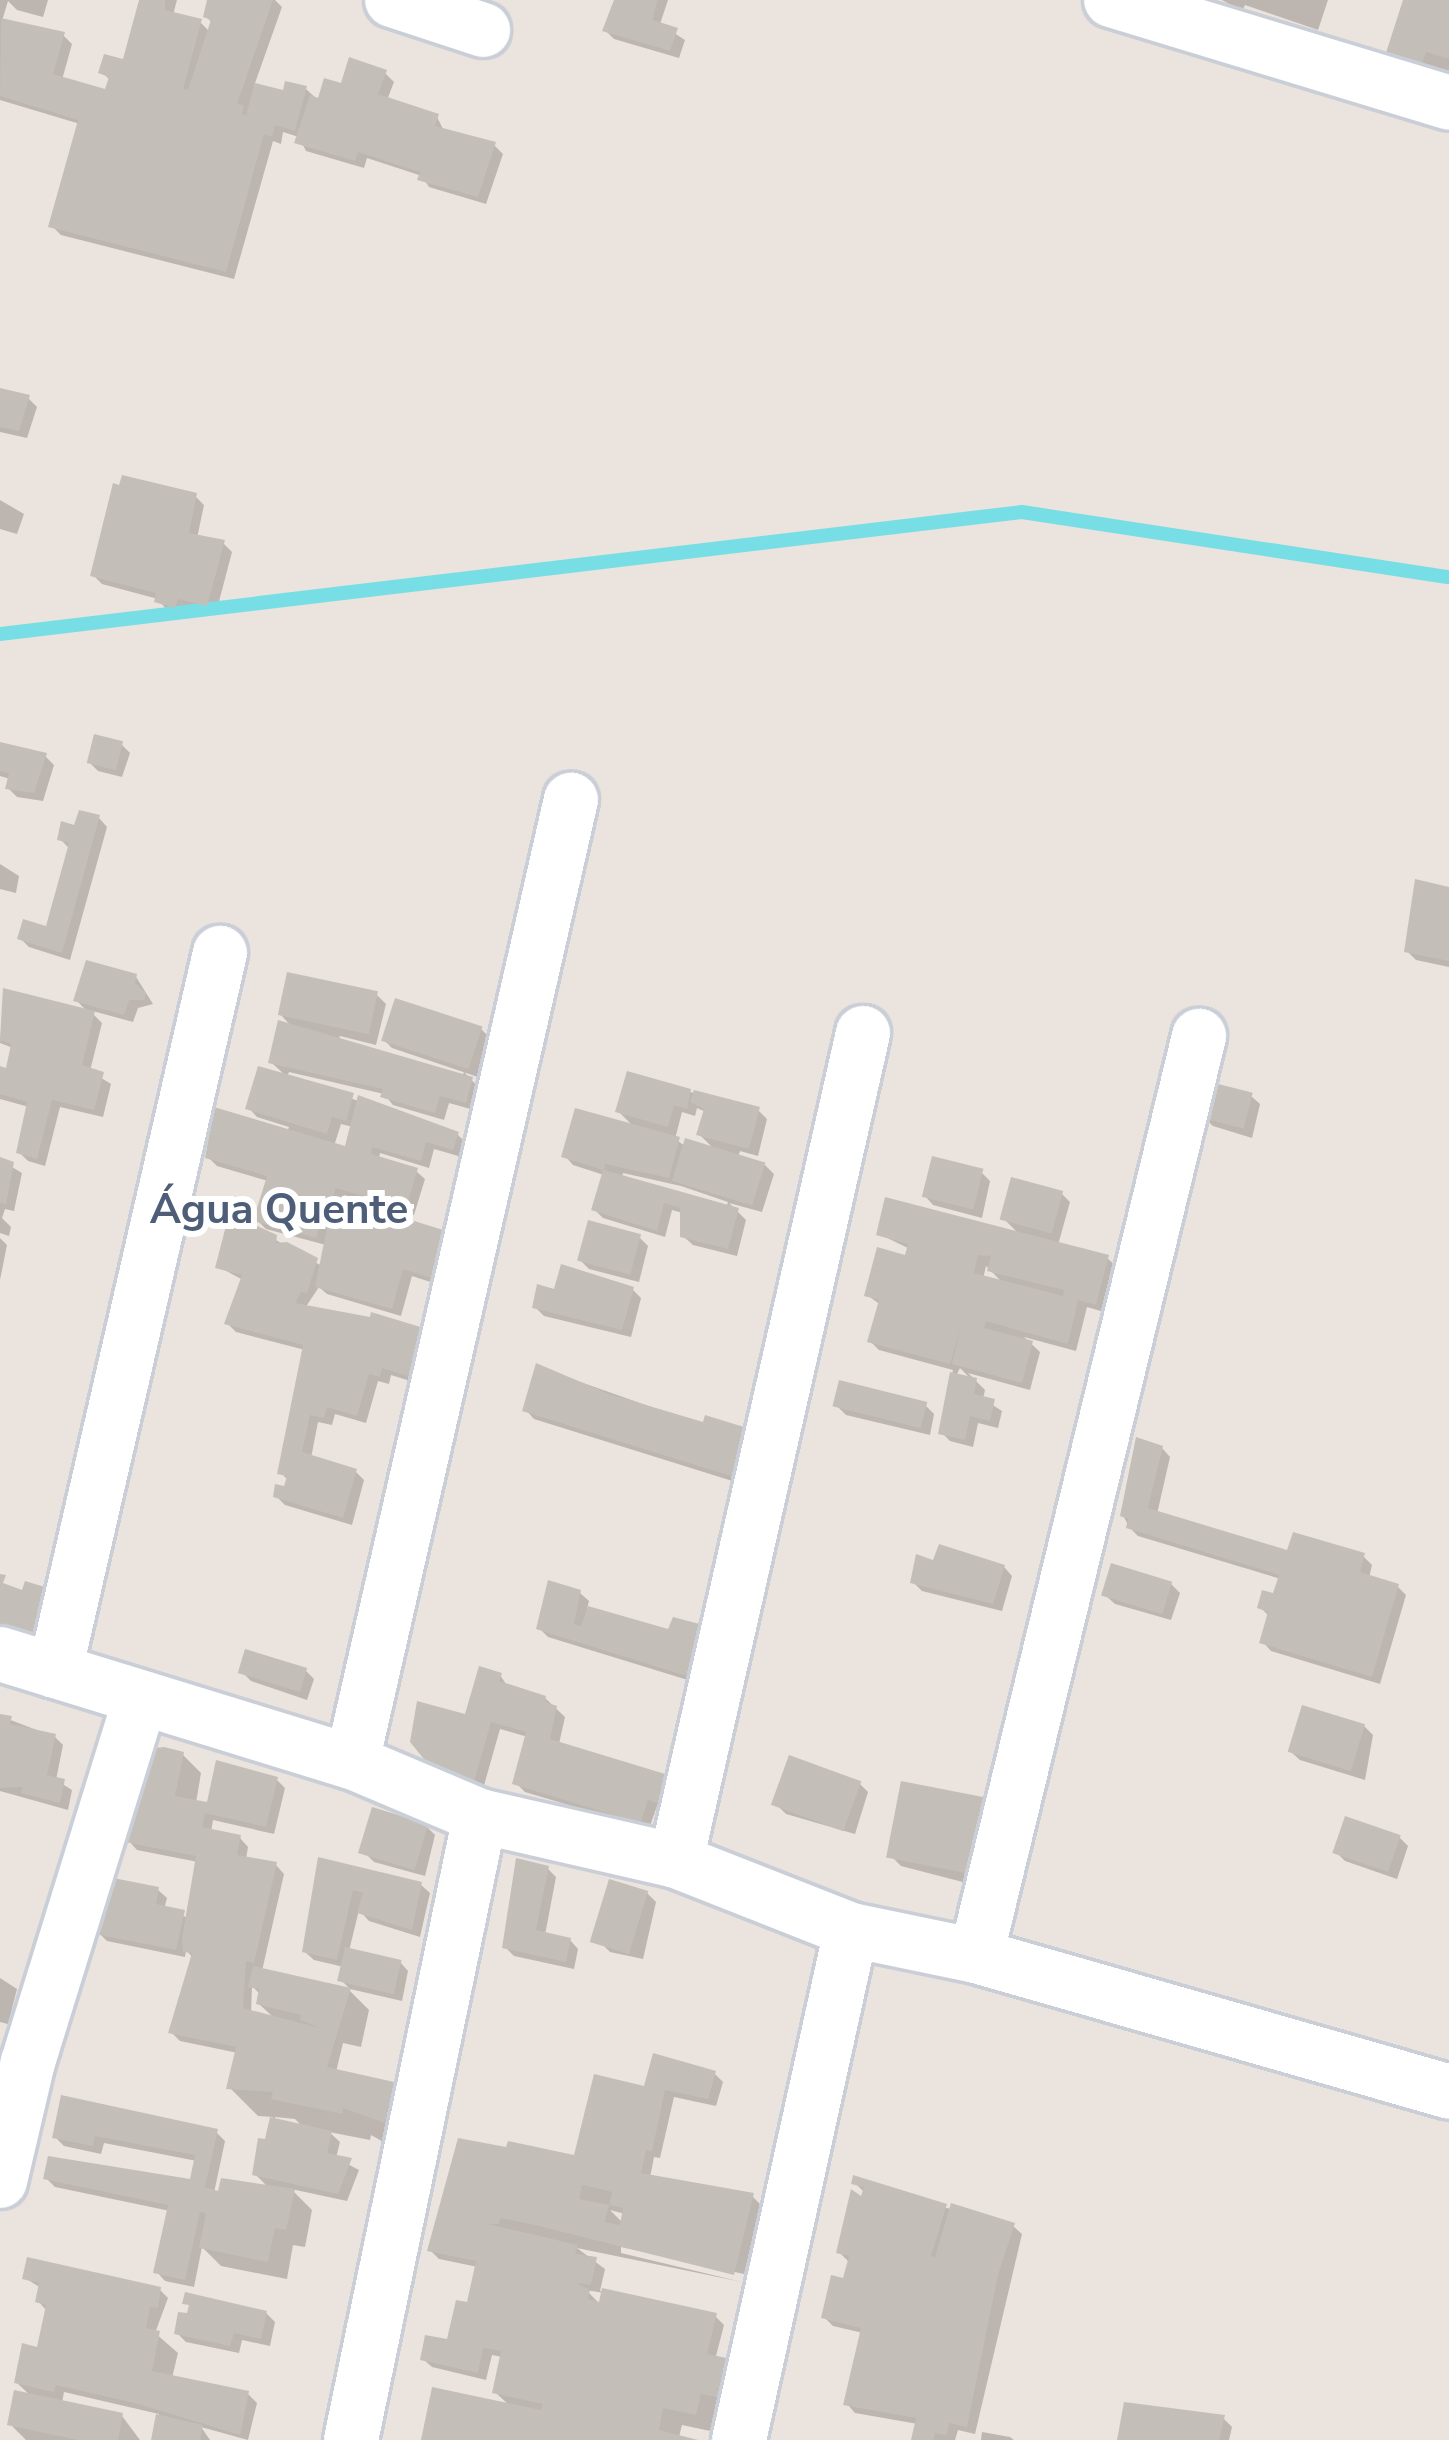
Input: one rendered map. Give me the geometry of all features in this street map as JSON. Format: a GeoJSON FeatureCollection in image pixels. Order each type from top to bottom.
{"type":"FeatureCollection","features":[{"type":"Feature","properties":{"kind":"street"},"geometry":{"type":"LineString","coordinates":[[392,0],[483,29]]}},
{"type":"Feature","properties":{"kind":"street"},"geometry":{"type":"LineString","coordinates":[[1111,0],[1449,103]]}},
{"type":"Feature","properties":{"kind":"street"},"geometry":{"type":"LineString","coordinates":[[352,1762],[571,800]]}},
{"type":"Feature","properties":{"kind":"street"},"geometry":{"type":"LineString","coordinates":[[55,1671],[220,953]]}},
{"type":"Feature","properties":{"kind":"street"},"geometry":{"type":"LineString","coordinates":[[676,1861],[862,1033]]}},
{"type":"Feature","properties":{"kind":"street"},"geometry":{"type":"LineString","coordinates":[[976,1956],[1199,1036]]}},
{"type":"Feature","properties":{"kind":"street"},"geometry":{"type":"LineString","coordinates":[[0,1654],[352,1762],[480,1816],[676,1861],[851,1930],[976,1956],[1449,2092]]}},
{"type":"Feature","properties":{"kind":"street"},"geometry":{"type":"LineString","coordinates":[[0,2181],[14,2058],[141,1698]]}},
{"type":"Feature","properties":{"kind":"street"},"geometry":{"type":"LineString","coordinates":[[351,2440],[480,1816]]}},
{"type":"Feature","properties":{"kind":"street"},"geometry":{"type":"LineString","coordinates":[[739,2440],[851,1930]]}},
{"type":"Feature","properties":{"kind":"building"},"geometry":{"type":"Polygon","coordinates":[[[139,0],[165,0],[165,10],[202,19],[183,89],[188,90],[211,20],[203,17],[207,0],[273,0],[237,104],[244,105],[242,114],[246,115],[255,83],[283,90],[285,81],[307,86],[295,131],[275,125],[272,137],[264,134],[226,272],[48,227],[78,120],[0,96],[1,18],[65,32],[53,74],[105,89],[109,77],[98,73],[104,54],[123,59],[139,0]]]}},
{"type":"Feature","properties":{"kind":"building"},"geometry":{"type":"Polygon","coordinates":[[[614,0],[657,0],[653,20],[678,28],[670,51],[602,31],[614,0]]]}},
{"type":"Feature","properties":{"kind":"building"},"geometry":{"type":"Polygon","coordinates":[[[1403,0],[1449,0],[1449,59],[1426,52],[1420,70],[1384,59],[1403,0]]]}},
{"type":"Feature","properties":{"kind":"building"},"geometry":{"type":"Polygon","coordinates":[[[349,57],[387,70],[378,94],[439,114],[435,126],[496,142],[478,197],[417,180],[420,172],[358,152],[355,161],[294,143],[310,95],[318,98],[324,78],[341,83],[349,57]]]}},
{"type":"Feature","properties":{"kind":"building"},"geometry":{"type":"Polygon","coordinates":[[[0,388],[30,395],[19,431],[0,427],[0,388]]]}},
{"type":"Feature","properties":{"kind":"building"},"geometry":{"type":"Polygon","coordinates":[[[122,475],[197,493],[189,533],[225,540],[207,606],[178,599],[175,608],[154,602],[156,593],[90,576],[113,483],[119,485],[122,475]]]}},
{"type":"Feature","properties":{"kind":"building"},"geometry":{"type":"Polygon","coordinates":[[[94,734],[123,741],[116,770],[87,763],[94,734]]]}},
{"type":"Feature","properties":{"kind":"building"},"geometry":{"type":"Polygon","coordinates":[[[0,742],[47,753],[34,793],[5,789],[9,773],[0,771],[0,742]]]}},
{"type":"Feature","properties":{"kind":"building"},"geometry":{"type":"Polygon","coordinates":[[[79,810],[100,815],[62,953],[17,939],[23,919],[46,926],[69,843],[57,840],[61,821],[74,825],[79,810]]]}},
{"type":"Feature","properties":{"kind":"building"},"geometry":{"type":"Polygon","coordinates":[[[1415,879],[1449,887],[1449,961],[1404,952],[1415,879]]]}},
{"type":"Feature","properties":{"kind":"building"},"geometry":{"type":"Polygon","coordinates":[[[86,960],[137,974],[135,983],[146,993],[144,1000],[129,1000],[124,1015],[73,1001],[86,960]]]}},
{"type":"Feature","properties":{"kind":"building"},"geometry":{"type":"Polygon","coordinates":[[[287,972],[378,991],[369,1034],[278,1015],[287,972]]]}},
{"type":"Feature","properties":{"kind":"building"},"geometry":{"type":"Polygon","coordinates":[[[3,988],[95,1011],[82,1065],[104,1072],[94,1110],[52,1100],[37,1159],[16,1153],[27,1102],[0,1094],[0,1066],[6,1068],[11,1044],[0,1040],[3,988]]]}},
{"type":"Feature","properties":{"kind":"building"},"geometry":{"type":"Polygon","coordinates":[[[395,998],[482,1026],[469,1069],[381,1041],[395,998]]]}},
{"type":"Feature","properties":{"kind":"building"},"geometry":{"type":"Polygon","coordinates":[[[278,1020],[473,1077],[466,1103],[440,1096],[435,1113],[380,1097],[383,1089],[268,1063],[278,1020]]]}},
{"type":"Feature","properties":{"kind":"building"},"geometry":{"type":"Polygon","coordinates":[[[258,1066],[354,1093],[346,1121],[332,1117],[327,1134],[245,1109],[258,1066]]]}},
{"type":"Feature","properties":{"kind":"building"},"geometry":{"type":"Polygon","coordinates":[[[627,1071],[691,1089],[687,1109],[674,1105],[668,1127],[615,1112],[627,1071]]]}},
{"type":"Feature","properties":{"kind":"building"},"geometry":{"type":"Polygon","coordinates":[[[1210,1082],[1253,1093],[1244,1129],[1201,1118],[1210,1082]]]}},
{"type":"Feature","properties":{"kind":"building"},"geometry":{"type":"Polygon","coordinates":[[[694,1090],[760,1107],[749,1149],[696,1135],[704,1109],[690,1102],[694,1090]]]}},
{"type":"Feature","properties":{"kind":"building"},"geometry":{"type":"Polygon","coordinates":[[[358,1095],[459,1132],[453,1150],[426,1142],[421,1161],[372,1147],[371,1154],[418,1168],[406,1208],[336,1188],[333,1196],[368,1207],[367,1213],[381,1217],[382,1211],[456,1234],[446,1283],[403,1269],[392,1309],[315,1287],[329,1218],[323,1216],[316,1238],[253,1221],[267,1176],[205,1158],[214,1107],[345,1146],[358,1095]]]}},
{"type":"Feature","properties":{"kind":"building"},"geometry":{"type":"Polygon","coordinates":[[[575,1108],[680,1137],[669,1178],[605,1164],[604,1170],[739,1208],[728,1249],[680,1237],[680,1208],[664,1203],[657,1231],[591,1210],[603,1170],[561,1157],[575,1108]]]}},
{"type":"Feature","properties":{"kind":"building"},"geometry":{"type":"Polygon","coordinates":[[[685,1138],[765,1163],[752,1206],[672,1181],[685,1138]]]}},
{"type":"Feature","properties":{"kind":"building"},"geometry":{"type":"Polygon","coordinates":[[[932,1156],[983,1169],[973,1210],[922,1197],[932,1156]]]}},
{"type":"Feature","properties":{"kind":"building"},"geometry":{"type":"Polygon","coordinates":[[[0,1157],[14,1162],[6,1204],[0,1203],[0,1157]]]}},
{"type":"Feature","properties":{"kind":"building"},"geometry":{"type":"Polygon","coordinates":[[[1011,1177],[1063,1191],[1052,1233],[1000,1220],[1011,1177]]]}},
{"type":"Feature","properties":{"kind":"building"},"geometry":{"type":"Polygon","coordinates":[[[885,1197],[1109,1255],[1096,1305],[1078,1300],[1068,1344],[986,1321],[984,1328],[1033,1341],[1022,1383],[952,1364],[961,1328],[950,1364],[867,1342],[879,1300],[864,1296],[877,1247],[905,1255],[908,1244],[876,1235],[885,1197]],[[978,1255],[974,1273],[1063,1296],[1064,1290],[987,1271],[991,1256],[978,1255]]]}},
{"type":"Feature","properties":{"kind":"building"},"geometry":{"type":"Polygon","coordinates":[[[228,1218],[257,1226],[277,1235],[276,1243],[287,1242],[318,1258],[307,1293],[301,1292],[295,1303],[370,1317],[371,1312],[437,1332],[427,1382],[382,1368],[380,1377],[369,1374],[357,1416],[327,1407],[324,1418],[310,1415],[302,1452],[357,1469],[343,1518],[273,1497],[275,1484],[284,1486],[287,1476],[277,1474],[303,1345],[224,1324],[242,1275],[215,1268],[228,1218]]]}},
{"type":"Feature","properties":{"kind":"building"},"geometry":{"type":"Polygon","coordinates":[[[588,1220],[641,1234],[630,1275],[577,1261],[588,1220]]]}},
{"type":"Feature","properties":{"kind":"building"},"geometry":{"type":"Polygon","coordinates":[[[561,1264],[634,1287],[622,1330],[532,1308],[537,1284],[554,1289],[561,1264]]]}},
{"type":"Feature","properties":{"kind":"building"},"geometry":{"type":"Polygon","coordinates":[[[536,1363],[609,1394],[703,1422],[705,1415],[744,1427],[734,1477],[522,1411],[536,1363]]]}},
{"type":"Feature","properties":{"kind":"building"},"geometry":{"type":"Polygon","coordinates":[[[950,1372],[977,1378],[974,1394],[995,1399],[990,1421],[970,1416],[965,1440],[938,1434],[950,1372]]]}},
{"type":"Feature","properties":{"kind":"building"},"geometry":{"type":"Polygon","coordinates":[[[839,1380],[927,1402],[921,1428],[832,1406],[839,1380]]]}},
{"type":"Feature","properties":{"kind":"building"},"geometry":{"type":"Polygon","coordinates":[[[1136,1437],[1163,1446],[1148,1508],[1287,1550],[1293,1532],[1365,1553],[1360,1572],[1399,1584],[1372,1677],[1259,1643],[1268,1612],[1257,1608],[1262,1590],[1273,1593],[1279,1575],[1126,1528],[1128,1519],[1120,1516],[1136,1437]]]}},
{"type":"Feature","properties":{"kind":"building"},"geometry":{"type":"Polygon","coordinates":[[[939,1544],[1005,1565],[993,1604],[910,1583],[916,1554],[933,1560],[939,1544]]]}},
{"type":"Feature","properties":{"kind":"building"},"geometry":{"type":"Polygon","coordinates":[[[1111,1563],[1172,1582],[1162,1614],[1101,1596],[1111,1563]]]}},
{"type":"Feature","properties":{"kind":"building"},"geometry":{"type":"Polygon","coordinates":[[[0,1574],[6,1575],[3,1583],[22,1590],[25,1581],[58,1591],[46,1644],[0,1629],[0,1574]]]}},
{"type":"Feature","properties":{"kind":"building"},"geometry":{"type":"Polygon","coordinates":[[[548,1580],[581,1590],[574,1624],[581,1626],[588,1606],[668,1629],[673,1617],[707,1626],[696,1679],[536,1629],[548,1580]]]}},
{"type":"Feature","properties":{"kind":"building"},"geometry":{"type":"Polygon","coordinates":[[[245,1649],[307,1668],[300,1692],[238,1673],[245,1649]]]}},
{"type":"Feature","properties":{"kind":"building"},"geometry":{"type":"Polygon","coordinates":[[[479,1666],[502,1673],[499,1681],[546,1696],[545,1702],[557,1706],[550,1739],[675,1777],[668,1807],[648,1800],[640,1823],[512,1784],[526,1732],[491,1722],[474,1782],[432,1769],[410,1742],[417,1701],[465,1714],[479,1666]]]}},
{"type":"Feature","properties":{"kind":"building"},"geometry":{"type":"Polygon","coordinates":[[[1302,1705],[1365,1724],[1351,1771],[1288,1752],[1302,1705]]]}},
{"type":"Feature","properties":{"kind":"building"},"geometry":{"type":"Polygon","coordinates":[[[0,1714],[12,1716],[10,1724],[56,1734],[47,1775],[65,1779],[60,1803],[21,1793],[22,1787],[0,1788],[0,1714]]]}},
{"type":"Feature","properties":{"kind":"building"},"geometry":{"type":"Polygon","coordinates":[[[164,1747],[184,1752],[175,1796],[207,1802],[216,1760],[278,1777],[266,1827],[205,1813],[202,1827],[241,1835],[237,1855],[277,1862],[254,1963],[246,1961],[243,2008],[320,2028],[300,2020],[301,2015],[256,2004],[259,1989],[248,1987],[253,1966],[351,1988],[327,2067],[394,2082],[385,2123],[343,2108],[342,2114],[271,2099],[273,2092],[226,2089],[236,2047],[168,2033],[192,1953],[183,1952],[182,1938],[196,1856],[125,1842],[139,1750],[164,1747]]]}},
{"type":"Feature","properties":{"kind":"building"},"geometry":{"type":"Polygon","coordinates":[[[789,1755],[861,1781],[843,1831],[771,1805],[789,1755]]]}},
{"type":"Feature","properties":{"kind":"building"},"geometry":{"type":"Polygon","coordinates":[[[901,1781],[989,1798],[974,1875],[886,1858],[901,1781]]]}},
{"type":"Feature","properties":{"kind":"building"},"geometry":{"type":"Polygon","coordinates":[[[372,1807],[428,1824],[414,1870],[358,1853],[372,1807]]]}},
{"type":"Feature","properties":{"kind":"building"},"geometry":{"type":"Polygon","coordinates":[[[1345,1816],[1401,1835],[1388,1872],[1332,1853],[1345,1816]]]}},
{"type":"Feature","properties":{"kind":"building"},"geometry":{"type":"Polygon","coordinates":[[[318,1857],[422,1882],[412,1930],[357,1913],[363,1893],[353,1890],[337,1960],[302,1952],[318,1857]]]}},
{"type":"Feature","properties":{"kind":"building"},"geometry":{"type":"Polygon","coordinates":[[[516,1858],[549,1866],[536,1930],[571,1938],[566,1962],[502,1948],[516,1858]]]}},
{"type":"Feature","properties":{"kind":"building"},"geometry":{"type":"Polygon","coordinates":[[[108,1877],[159,1887],[156,1904],[185,1910],[176,1950],[95,1934],[108,1877]]]}},
{"type":"Feature","properties":{"kind":"building"},"geometry":{"type":"Polygon","coordinates":[[[609,1879],[648,1891],[629,1954],[590,1942],[609,1879]]]}},
{"type":"Feature","properties":{"kind":"building"},"geometry":{"type":"Polygon","coordinates":[[[345,1947],[402,1960],[394,1994],[337,1981],[345,1947]]]}},
{"type":"Feature","properties":{"kind":"building"},"geometry":{"type":"Polygon","coordinates":[[[653,2053],[716,2071],[708,2099],[665,2090],[652,2151],[646,2150],[641,2173],[754,2193],[734,2275],[535,2225],[500,2218],[499,2224],[488,2224],[578,2245],[575,2254],[597,2257],[591,2285],[576,2283],[590,2290],[588,2299],[599,2302],[602,2288],[717,2313],[707,2354],[746,2362],[737,2401],[701,2394],[696,2415],[663,2408],[659,2430],[698,2440],[421,2440],[432,2387],[541,2410],[543,2404],[492,2393],[501,2351],[483,2348],[478,2373],[420,2360],[425,2335],[447,2339],[456,2300],[467,2302],[476,2261],[427,2251],[458,2138],[506,2147],[508,2141],[574,2155],[594,2074],[644,2086],[653,2053]],[[582,2185],[579,2199],[609,2205],[612,2192],[582,2185]],[[609,2205],[605,2222],[620,2225],[623,2208],[609,2205]]]}},
{"type":"Feature","properties":{"kind":"building"},"geometry":{"type":"Polygon","coordinates":[[[61,2095],[218,2129],[205,2187],[218,2191],[221,2178],[295,2189],[286,2230],[275,2228],[268,2262],[199,2248],[206,2213],[200,2212],[185,2280],[153,2273],[168,2205],[43,2179],[48,2156],[190,2179],[195,2155],[95,2136],[93,2146],[52,2138],[61,2095]]]}},
{"type":"Feature","properties":{"kind":"building"},"geometry":{"type":"Polygon","coordinates":[[[270,2117],[332,2131],[327,2153],[352,2158],[338,2194],[252,2175],[258,2138],[265,2139],[270,2117]]]}},
{"type":"Feature","properties":{"kind":"building"},"geometry":{"type":"Polygon","coordinates":[[[853,2175],[947,2204],[931,2256],[935,2257],[951,2203],[1015,2223],[998,2275],[967,2427],[949,2423],[947,2435],[935,2433],[933,2440],[911,2440],[916,2418],[843,2405],[861,2328],[821,2318],[831,2275],[843,2278],[849,2256],[836,2253],[851,2189],[861,2196],[864,2187],[851,2184],[853,2175]]]}},
{"type":"Feature","properties":{"kind":"building"},"geometry":{"type":"Polygon","coordinates":[[[27,2257],[161,2287],[158,2308],[150,2307],[146,2328],[160,2331],[152,2371],[249,2391],[240,2435],[135,2403],[56,2385],[54,2392],[14,2383],[22,2343],[37,2347],[46,2305],[35,2302],[39,2283],[22,2279],[27,2257]]]}},
{"type":"Feature","properties":{"kind":"building"},"geometry":{"type":"Polygon","coordinates":[[[185,2292],[267,2311],[261,2339],[234,2333],[230,2346],[174,2334],[178,2312],[187,2313],[189,2305],[182,2304],[185,2292]]]}},
{"type":"Feature","properties":{"kind":"building"},"geometry":{"type":"Polygon","coordinates":[[[14,2390],[123,2413],[118,2440],[78,2440],[7,2425],[14,2390]]]}},
{"type":"Feature","properties":{"kind":"building"},"geometry":{"type":"Polygon","coordinates":[[[1124,2402],[1225,2415],[1219,2440],[1117,2440],[1124,2402]]]}},
{"type":"Feature","properties":{"kind":"building"},"geometry":{"type":"Polygon","coordinates":[[[156,2414],[203,2425],[200,2440],[151,2440],[156,2414]]]}},
{"type":"Feature","properties":{"kind":"waterway"},"geometry":{"type":"LineString","coordinates":[[0,634],[1022,512],[1449,577]]}},
{"type":"Feature","properties":{"kind":"district","name":"Água Quente"},"geometry":{"type":"Point","coordinates":[279,1210]}}]}
